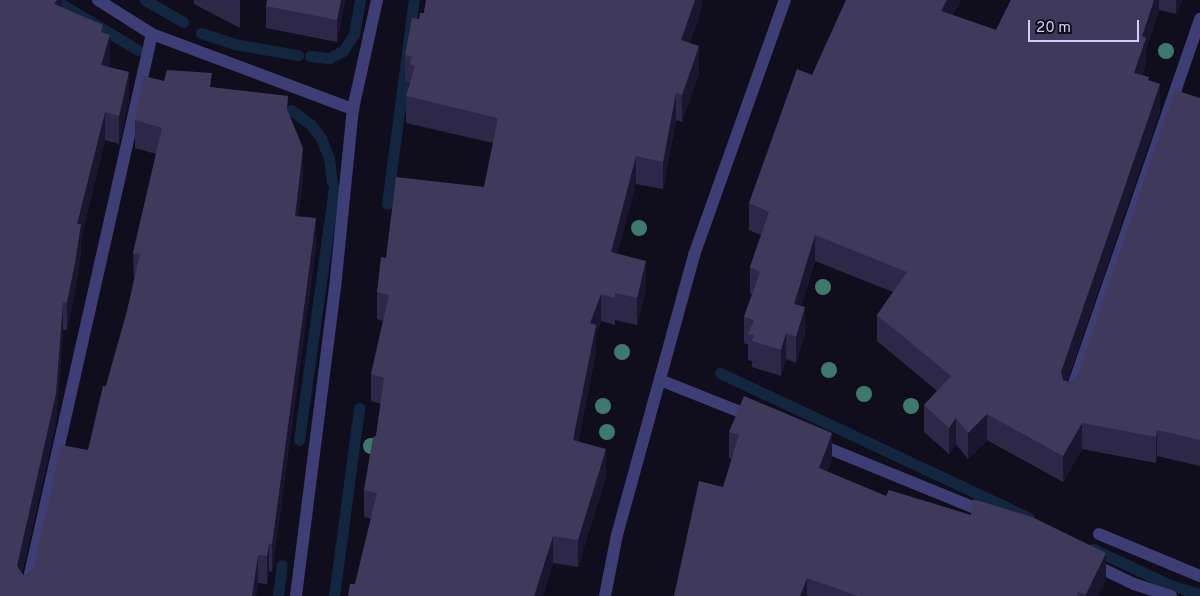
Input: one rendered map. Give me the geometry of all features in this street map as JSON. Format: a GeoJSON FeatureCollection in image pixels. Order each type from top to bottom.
{"type":"FeatureCollection","features":[{"type":"Feature","properties":{"kind":"street"},"geometry":{"type":"LineString","coordinates":[[98,0],[152,34],[353,110]]}},
{"type":"Feature","properties":{"kind":"street"},"geometry":{"type":"LineString","coordinates":[[296,596],[336,278],[353,110],[377,0]]}},
{"type":"Feature","properties":{"kind":"street"},"geometry":{"type":"LineString","coordinates":[[605,596],[617,535],[694,254],[785,0]]}},
{"type":"Feature","properties":{"kind":"street"},"geometry":{"type":"LineString","coordinates":[[1069,401],[1118,252],[1200,19]]}},
{"type":"Feature","properties":{"kind":"street"},"geometry":{"type":"LineString","coordinates":[[25,596],[152,34]]}},
{"type":"Feature","properties":{"kind":"street"},"geometry":{"type":"LineString","coordinates":[[660,380],[769,424]]}},
{"type":"Feature","properties":{"kind":"street"},"geometry":{"type":"LineString","coordinates":[[805,438],[1003,521]]}},
{"type":"Feature","properties":{"kind":"street"},"geometry":{"type":"LineString","coordinates":[[1099,534],[1200,576]]}},
{"type":"Feature","properties":{"kind":"street"},"geometry":{"type":"LineString","coordinates":[[1082,558],[1134,584],[1171,596]]}},
{"type":"Feature","properties":{"kind":"building"},"geometry":{"type":"Polygon","coordinates":[[[0,0],[57,0],[54,4],[103,25],[101,32],[110,35],[101,65],[129,72],[119,116],[105,112],[77,224],[81,224],[75,263],[67,302],[63,302],[56,394],[17,566],[24,576],[33,570],[61,445],[88,450],[103,386],[106,386],[127,311],[140,254],[133,253],[162,128],[135,120],[144,76],[164,81],[167,70],[212,73],[210,87],[288,96],[287,109],[303,148],[295,216],[316,218],[272,544],[269,543],[267,556],[258,555],[252,596],[0,596],[0,0]]]}},
{"type":"Feature","properties":{"kind":"building"},"geometry":{"type":"Polygon","coordinates":[[[267,0],[341,0],[337,20],[266,6],[267,0]]]}},
{"type":"Feature","properties":{"kind":"building"},"geometry":{"type":"Polygon","coordinates":[[[426,0],[695,0],[681,40],[699,46],[682,95],[676,93],[663,162],[636,156],[611,252],[646,261],[637,298],[615,293],[615,298],[601,294],[590,323],[596,325],[573,440],[606,449],[578,540],[553,536],[534,596],[348,596],[350,584],[355,584],[377,493],[364,490],[373,437],[376,436],[384,378],[371,374],[389,295],[377,292],[381,257],[386,258],[396,177],[484,187],[498,118],[406,96],[415,66],[410,64],[412,57],[405,55],[412,18],[419,19],[420,13],[424,13],[426,0]]]}},
{"type":"Feature","properties":{"kind":"building"},"geometry":{"type":"Polygon","coordinates":[[[846,0],[947,0],[941,11],[996,30],[1011,0],[1154,0],[1142,36],[1146,38],[1134,73],[1149,77],[1148,80],[1160,84],[1061,372],[1063,380],[1071,383],[1077,377],[1175,90],[1200,98],[1200,440],[1157,430],[1156,437],[1082,423],[1063,456],[987,414],[968,433],[956,418],[949,428],[924,405],[951,376],[877,315],[907,272],[815,235],[794,304],[805,307],[796,337],[786,333],[781,350],[752,341],[754,335],[748,334],[754,320],[744,317],[760,272],[750,267],[769,212],[749,203],[797,69],[812,75],[846,0]]]}},
{"type":"Feature","properties":{"kind":"building"},"geometry":{"type":"Polygon","coordinates":[[[744,396],[832,433],[819,468],[886,496],[889,490],[971,515],[973,499],[1032,517],[1106,553],[1086,594],[1078,592],[1077,596],[858,596],[807,578],[800,596],[674,596],[699,481],[723,487],[739,435],[729,432],[744,396]]]}},
{"type":"Feature","properties":{"kind":"waterway"},"geometry":{"type":"LineString","coordinates":[[55,0],[138,50]]}},
{"type":"Feature","properties":{"kind":"waterway"},"geometry":{"type":"LineString","coordinates":[[145,0],[183,22]]}},
{"type":"Feature","properties":{"kind":"waterway"},"geometry":{"type":"LineString","coordinates":[[310,56],[329,58],[343,51],[354,34],[360,0]]}},
{"type":"Feature","properties":{"kind":"waterway"},"geometry":{"type":"LineString","coordinates":[[387,204],[414,0]]}},
{"type":"Feature","properties":{"kind":"waterway"},"geometry":{"type":"LineString","coordinates":[[201,33],[234,44],[298,55]]}},
{"type":"Feature","properties":{"kind":"waterway"},"geometry":{"type":"LineString","coordinates":[[291,110],[310,124],[321,138],[329,159],[332,182]]}},
{"type":"Feature","properties":{"kind":"waterway"},"geometry":{"type":"LineString","coordinates":[[299,440],[334,188]]}},
{"type":"Feature","properties":{"kind":"waterway"},"geometry":{"type":"LineString","coordinates":[[720,373],[1029,518]]}},
{"type":"Feature","properties":{"kind":"waterway"},"geometry":{"type":"LineString","coordinates":[[334,596],[359,408]]}},
{"type":"Feature","properties":{"kind":"waterway"},"geometry":{"type":"LineString","coordinates":[[1093,549],[1170,585],[1200,594]]}},
{"type":"Feature","properties":{"kind":"waterway"},"geometry":{"type":"LineString","coordinates":[[278,596],[282,565]]}}]}
